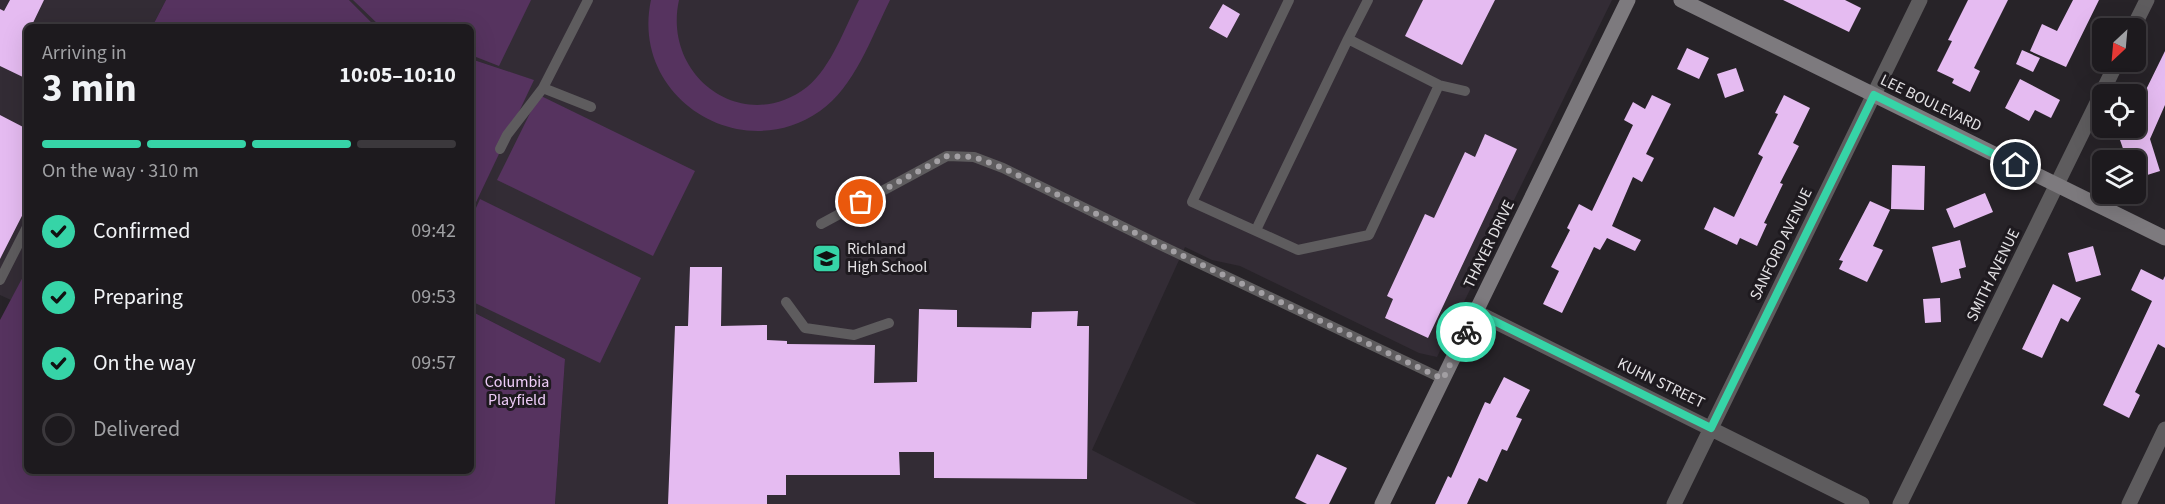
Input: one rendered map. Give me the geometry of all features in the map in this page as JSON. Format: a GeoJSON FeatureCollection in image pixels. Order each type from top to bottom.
{"type":"FeatureCollection","features":[{"type":"Feature","properties":{"kind":"street","name":"THAYER DRIVE"},"geometry":{"type":"LineString","coordinates":[[1382,504],[1628,0]]}},
{"type":"Feature","properties":{"kind":"street","name":"LEE BOULEVARD"},"geometry":{"type":"LineString","coordinates":[[1681,0],[2165,238]]}},
{"type":"Feature","properties":{"kind":"street","name":"SANFORD AVENUE"},"geometry":{"type":"LineString","coordinates":[[1674,504],[1920,0]]}},
{"type":"Feature","properties":{"kind":"street"},"geometry":{"type":"LineString","coordinates":[[2138,18],[2147,0]]}},
{"type":"Feature","properties":{"kind":"street","name":"SMITH AVENUE"},"geometry":{"type":"LineString","coordinates":[[1900,504],[2112,72]]}},
{"type":"Feature","properties":{"kind":"street","name":"KUHN STREET"},"geometry":{"type":"LineString","coordinates":[[1476,312],[1862,504]]}},
{"type":"Feature","properties":{"kind":"street"},"geometry":{"type":"LineString","coordinates":[[2129,504],[2165,429]]}},
{"type":"Feature","properties":{"kind":"lane"},"geometry":{"type":"LineString","coordinates":[[500,149],[507,135],[543,88],[588,0]]}},
{"type":"Feature","properties":{"kind":"lane"},"geometry":{"type":"LineString","coordinates":[[1289,0],[1192,202],[1298,250],[1369,235],[1439,85]]}},
{"type":"Feature","properties":{"kind":"lane"},"geometry":{"type":"LineString","coordinates":[[1256,230],[1368,0]]}},
{"type":"Feature","properties":{"kind":"lane"},"geometry":{"type":"LineString","coordinates":[[1348,39],[1439,85],[1466,91]]}},
{"type":"Feature","properties":{"kind":"lane"},"geometry":{"type":"LineString","coordinates":[[543,88],[591,107]]}},
{"type":"Feature","properties":{"kind":"lane"},"geometry":{"type":"LineString","coordinates":[[821,224],[947,156],[974,157],[1003,168],[1443,379]]}},
{"type":"Feature","properties":{"kind":"lane"},"geometry":{"type":"LineString","coordinates":[[0,280],[24,233]]}},
{"type":"Feature","properties":{"kind":"lane"},"geometry":{"type":"LineString","coordinates":[[786,302],[805,328],[854,335],[889,323]]}},
{"type":"Feature","properties":{"kind":"shaded area"},"geometry":{"type":"Polygon","coordinates":[[[0,0],[166,0],[154,24],[24,24],[24,275],[11,300],[0,295],[0,0]]]}},
{"type":"Feature","properties":{"kind":"shaded area","name":"Richland High School"},"geometry":{"type":"Polygon","coordinates":[[[349,0],[1612,0],[1437,357],[1419,353],[1240,266],[1212,260],[1185,247],[1092,450],[1197,504],[555,504],[565,359],[474,313],[474,207],[533,80],[474,60],[474,24],[373,24],[349,0]]]}},
{"type":"Feature","properties":{"kind":"green space"},"geometry":{"type":"Polygon","coordinates":[[[166,0],[349,0],[373,24],[154,24],[166,0]]]}},
{"type":"Feature","properties":{"kind":"green space"},"geometry":{"type":"Polygon","coordinates":[[[353,0],[531,0],[499,66],[474,56],[474,24],[378,24],[353,0]]]}},
{"type":"Feature","properties":{"kind":"green space"},"geometry":{"type":"Polygon","coordinates":[[[651,0],[679,0],[677,28],[683,53],[695,74],[713,91],[734,101],[758,105],[783,100],[807,87],[816,78],[824,69],[843,35],[859,0],[890,0],[861,60],[843,89],[832,101],[820,111],[789,126],[757,131],[726,126],[698,113],[674,93],[657,66],[649,35],[651,0]]]}},
{"type":"Feature","properties":{"kind":"green space"},"geometry":{"type":"Polygon","coordinates":[[[474,60],[534,80],[474,207],[474,60]]]}},
{"type":"Feature","properties":{"kind":"green space"},"geometry":{"type":"Polygon","coordinates":[[[539,95],[695,171],[653,256],[497,180],[539,95]]]}},
{"type":"Feature","properties":{"kind":"green space"},"geometry":{"type":"Polygon","coordinates":[[[480,199],[641,278],[600,363],[474,302],[474,212],[480,199]]]}},
{"type":"Feature","properties":{"kind":"green space","name":"Columbia Playfield"},"geometry":{"type":"Polygon","coordinates":[[[24,275],[24,474],[474,474],[474,313],[565,359],[555,504],[0,504],[0,320],[24,275]]]}},
{"type":"Feature","properties":{"kind":"building"},"geometry":{"type":"Polygon","coordinates":[[[10,0],[44,0],[32,24],[24,24],[24,78],[0,66],[0,9],[4,11],[10,0]]]}},
{"type":"Feature","properties":{"kind":"building"},"geometry":{"type":"Polygon","coordinates":[[[1423,0],[1495,0],[1462,65],[1405,36],[1423,0]]]}},
{"type":"Feature","properties":{"kind":"building"},"geometry":{"type":"Polygon","coordinates":[[[1783,0],[1845,0],[1861,8],[1849,32],[1783,0]]]}},
{"type":"Feature","properties":{"kind":"building"},"geometry":{"type":"Polygon","coordinates":[[[1968,0],[2008,0],[1974,68],[1980,71],[1970,92],[1952,83],[1954,79],[1937,71],[1952,41],[1948,40],[1968,0]]]}},
{"type":"Feature","properties":{"kind":"building"},"geometry":{"type":"Polygon","coordinates":[[[2073,0],[2099,0],[2066,67],[2030,51],[2042,24],[2057,31],[2073,0]]]}},
{"type":"Feature","properties":{"kind":"building"},"geometry":{"type":"Polygon","coordinates":[[[1223,4],[1240,14],[1227,38],[1209,28],[1223,4]]]}},
{"type":"Feature","properties":{"kind":"building"},"geometry":{"type":"Polygon","coordinates":[[[1687,48],[1709,58],[1699,79],[1677,69],[1687,48]]]}},
{"type":"Feature","properties":{"kind":"building"},"geometry":{"type":"Polygon","coordinates":[[[2022,50],[2040,58],[2033,72],[2016,64],[2022,50]]]}},
{"type":"Feature","properties":{"kind":"building"},"geometry":{"type":"Polygon","coordinates":[[[2165,51],[2165,105],[2150,139],[2160,171],[2146,175],[2146,150],[2124,150],[2120,140],[2146,138],[2146,90],[2165,51]]]}},
{"type":"Feature","properties":{"kind":"building"},"geometry":{"type":"Polygon","coordinates":[[[1736,68],[1744,91],[1725,98],[1717,74],[1736,68]]]}},
{"type":"Feature","properties":{"kind":"building"},"geometry":{"type":"Polygon","coordinates":[[[2020,79],[2060,100],[2051,118],[2035,110],[2029,121],[2005,108],[2020,79]]]}},
{"type":"Feature","properties":{"kind":"building"},"geometry":{"type":"Polygon","coordinates":[[[1652,95],[1671,104],[1646,154],[1654,158],[1642,182],[1633,177],[1612,226],[1641,240],[1635,251],[1607,238],[1600,250],[1594,247],[1562,313],[1543,304],[1559,271],[1551,267],[1570,230],[1567,228],[1579,204],[1592,211],[1633,125],[1624,120],[1633,102],[1645,109],[1652,95]]]}},
{"type":"Feature","properties":{"kind":"building"},"geometry":{"type":"Polygon","coordinates":[[[1784,95],[1810,108],[1793,143],[1799,146],[1780,183],[1783,184],[1764,223],[1767,224],[1757,246],[1740,238],[1737,245],[1704,229],[1714,207],[1734,217],[1763,157],[1758,154],[1778,114],[1775,113],[1784,95]]]}},
{"type":"Feature","properties":{"kind":"building"},"geometry":{"type":"Polygon","coordinates":[[[0,115],[24,127],[24,212],[0,259],[0,115]]]}},
{"type":"Feature","properties":{"kind":"building"},"geometry":{"type":"Polygon","coordinates":[[[1485,134],[1517,149],[1428,338],[1385,318],[1393,299],[1387,296],[1425,214],[1434,218],[1465,152],[1475,157],[1485,134]]]}},
{"type":"Feature","properties":{"kind":"building"},"geometry":{"type":"Polygon","coordinates":[[[1892,165],[1925,166],[1924,210],[1891,209],[1892,165]]]}},
{"type":"Feature","properties":{"kind":"building"},"geometry":{"type":"Polygon","coordinates":[[[1985,193],[1993,212],[1954,228],[1946,209],[1985,193]]]}},
{"type":"Feature","properties":{"kind":"building"},"geometry":{"type":"Polygon","coordinates":[[[1870,201],[1890,210],[1873,246],[1883,250],[1867,282],[1839,269],[1843,261],[1839,260],[1870,201]]]}},
{"type":"Feature","properties":{"kind":"building"},"geometry":{"type":"Polygon","coordinates":[[[1960,240],[1966,267],[1959,269],[1961,278],[1941,283],[1932,247],[1960,240]]]}},
{"type":"Feature","properties":{"kind":"building"},"geometry":{"type":"Polygon","coordinates":[[[2093,246],[2101,275],[2076,282],[2068,253],[2093,246]]]}},
{"type":"Feature","properties":{"kind":"building"},"geometry":{"type":"Polygon","coordinates":[[[690,267],[722,267],[721,326],[767,325],[767,340],[787,341],[787,344],[875,345],[874,383],[917,382],[919,309],[957,310],[957,327],[1031,328],[1032,312],[1078,311],[1077,326],[1089,326],[1087,479],[934,478],[934,452],[899,452],[900,475],[786,475],[786,495],[767,495],[767,504],[668,504],[675,326],[688,326],[690,267]]]}},
{"type":"Feature","properties":{"kind":"building"},"geometry":{"type":"Polygon","coordinates":[[[2141,269],[2163,280],[2165,276],[2165,348],[2158,344],[2135,392],[2140,395],[2129,418],[2103,405],[2152,301],[2131,290],[2141,269]]]}},
{"type":"Feature","properties":{"kind":"building"},"geometry":{"type":"Polygon","coordinates":[[[2053,284],[2081,298],[2068,322],[2061,318],[2042,358],[2022,349],[2053,284]]]}},
{"type":"Feature","properties":{"kind":"building"},"geometry":{"type":"Polygon","coordinates":[[[1940,298],[1941,322],[1925,323],[1923,299],[1940,298]]]}},
{"type":"Feature","properties":{"kind":"building"},"geometry":{"type":"Polygon","coordinates":[[[1504,377],[1530,390],[1516,417],[1522,419],[1507,451],[1502,449],[1487,482],[1479,478],[1467,504],[1435,504],[1448,476],[1451,478],[1485,402],[1490,404],[1504,377]]]}},
{"type":"Feature","properties":{"kind":"building"},"geometry":{"type":"Polygon","coordinates":[[[1317,454],[1347,468],[1329,504],[1307,504],[1295,498],[1317,454]]]}},
{"type":"Feature","properties":{"kind":"way so far"},"geometry":{"type":"LineString","coordinates":[[861,202],[947,156],[974,157],[1003,168],[1443,379],[1466,332]]}},
{"type":"Feature","properties":{"kind":"place","name":"Richland High School"},"geometry":{"type":"Point","coordinates":[826,258]}},
{"type":"Feature","properties":{"kind":"route"},"geometry":{"type":"LineString","coordinates":[[1466,332],[1476,312],[1711,428],[1874,95],[2016,165]]}}]}
